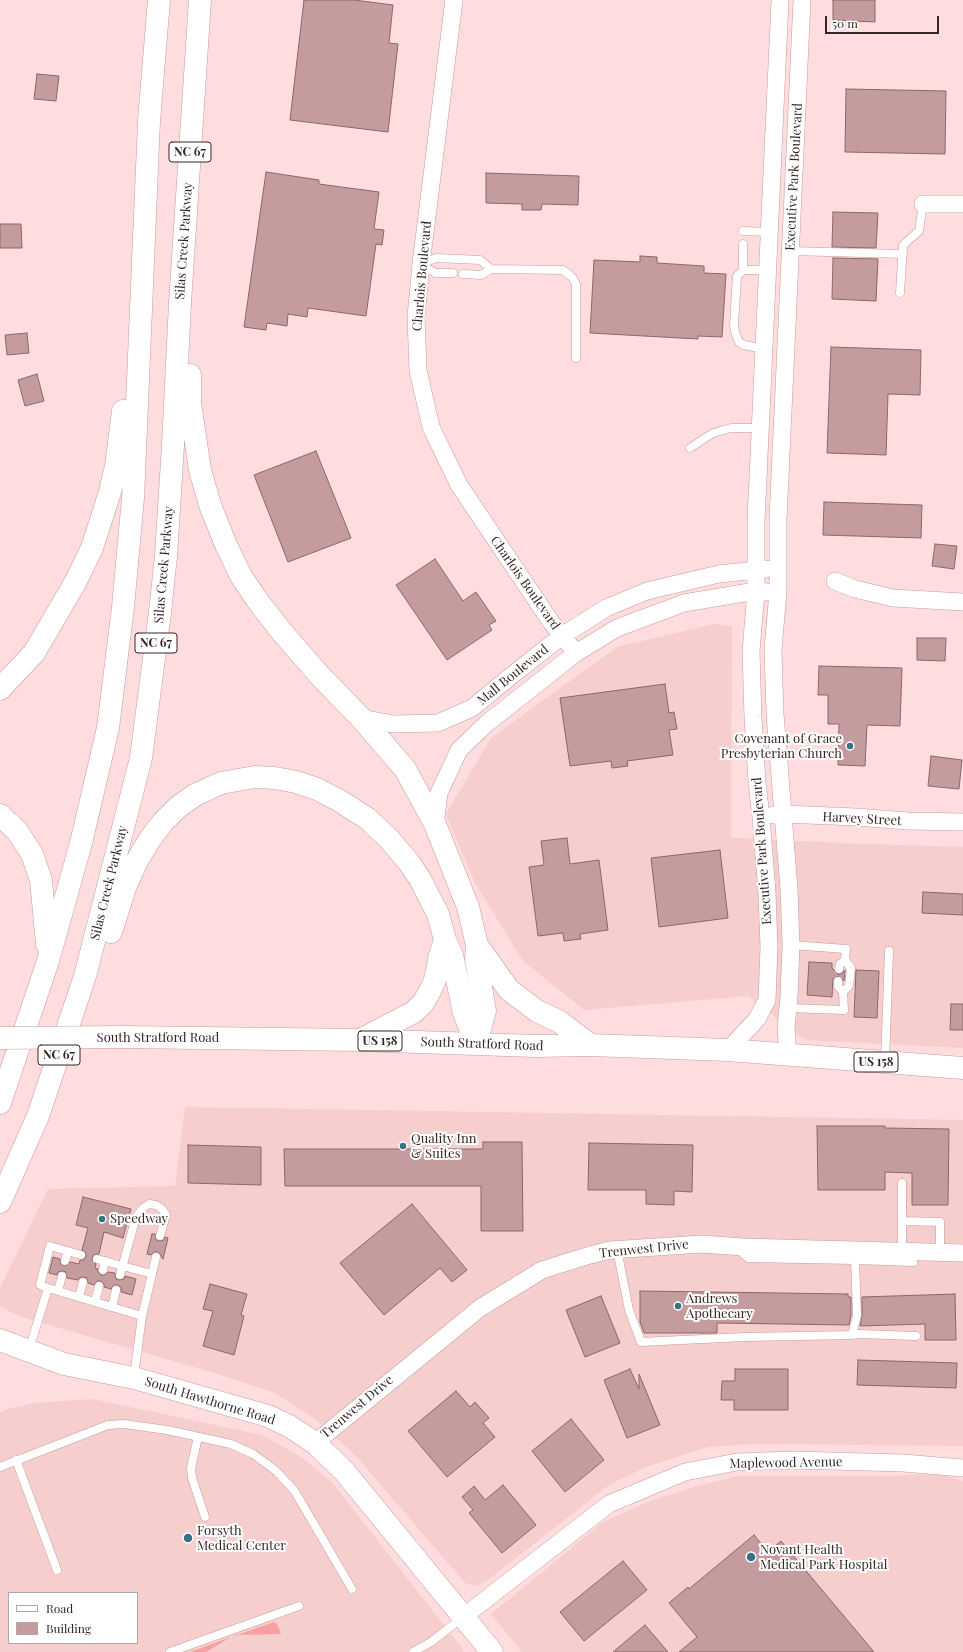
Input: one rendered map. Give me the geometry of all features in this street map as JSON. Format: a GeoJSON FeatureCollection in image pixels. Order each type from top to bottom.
{"type":"FeatureCollection","features":[{"type":"Feature","properties":{"kind":"main road","name":"NC 67"},"geometry":{"type":"LineString","coordinates":[[0,1103],[48,961],[81,843],[109,720],[124,599],[133,498],[149,120],[159,0]]}},
{"type":"Feature","properties":{"kind":"main road","name":"Silas Creek Parkway"},"geometry":{"type":"LineString","coordinates":[[0,1202],[38,1116],[85,976],[141,758],[166,556],[174,445],[180,303],[200,0]]}},
{"type":"Feature","properties":{"kind":"main road"},"geometry":{"type":"LineString","coordinates":[[0,689],[34,653],[79,574],[92,548],[102,520],[116,466],[122,418],[132,268],[143,241]]}},
{"type":"Feature","properties":{"kind":"main road"},"geometry":{"type":"LineString","coordinates":[[180,303],[190,355],[190,403],[200,470],[210,505],[226,545],[241,576],[257,600],[281,631],[321,677],[361,718],[405,769],[435,824],[468,907],[477,945],[476,959],[485,1011],[476,1043]]}},
{"type":"Feature","properties":{"kind":"main road"},"geometry":{"type":"LineString","coordinates":[[85,976],[109,937],[126,885],[138,859],[150,839],[163,822],[178,807],[208,788],[220,783],[255,777],[275,778],[296,782],[317,789],[340,801],[368,819],[390,840],[410,864],[420,879],[438,914],[445,940],[452,955],[464,1013],[476,1043]]}},
{"type":"Feature","properties":{"kind":"main road"},"geometry":{"type":"LineString","coordinates":[[0,815],[17,831],[32,854],[41,880],[45,912],[48,961]]}},
{"type":"Feature","properties":{"kind":"main road"},"geometry":{"type":"LineString","coordinates":[[360,1040],[414,1012],[430,991],[435,980],[440,955],[445,940]]}},
{"type":"Feature","properties":{"kind":"main road"},"geometry":{"type":"LineString","coordinates":[[477,945],[509,990],[537,1011],[560,1022],[590,1045]]}},
{"type":"Feature","properties":{"kind":"main road","name":"South Stratford Road"},"geometry":{"type":"LineString","coordinates":[[0,1038],[122,1037],[360,1040],[535,1046],[590,1045],[728,1050],[788,1056],[963,1068]]}},
{"type":"Feature","properties":{"kind":"main road","name":"South Hawthorne Road"},"geometry":{"type":"LineString","coordinates":[[0,1340],[64,1364],[134,1378],[268,1416],[289,1426],[315,1443],[344,1471],[492,1652]]}},
{"type":"Feature","properties":{"kind":"street","name":"Charlois Boulevard"},"geometry":{"type":"LineString","coordinates":[[454,0],[421,264],[416,318],[418,370],[431,427],[459,484],[519,576],[576,653]]}},
{"type":"Feature","properties":{"kind":"street","name":"Executive Park Boulevard"},"geometry":{"type":"LineString","coordinates":[[728,1050],[757,1019],[767,1000],[769,947],[767,892],[757,782],[751,651],[756,591],[757,494],[780,0]]}},
{"type":"Feature","properties":{"kind":"street","name":"Executive Park Boulevard"},"geometry":{"type":"LineString","coordinates":[[788,1056],[786,1027],[791,945],[789,889],[775,714],[773,648],[778,592],[779,496],[802,0]]}},
{"type":"Feature","properties":{"kind":"street"},"geometry":{"type":"LineString","coordinates":[[923,204],[963,204]]}},
{"type":"Feature","properties":{"kind":"street"},"geometry":{"type":"LineString","coordinates":[[763,349],[786,353]]}},
{"type":"Feature","properties":{"kind":"street"},"geometry":{"type":"LineString","coordinates":[[757,494],[779,496]]}},
{"type":"Feature","properties":{"kind":"street","name":"Mall Boulevard"},"geometry":{"type":"LineString","coordinates":[[361,718],[393,724],[438,723],[472,708],[562,636],[606,608],[654,589],[719,574],[756,569],[778,568]]}},
{"type":"Feature","properties":{"kind":"street"},"geometry":{"type":"LineString","coordinates":[[835,581],[855,589],[893,598],[963,602]]}},
{"type":"Feature","properties":{"kind":"street"},"geometry":{"type":"LineString","coordinates":[[654,589],[658,612]]}},
{"type":"Feature","properties":{"kind":"street","name":"Mall Boulevard"},"geometry":{"type":"LineString","coordinates":[[435,824],[439,793],[459,750],[486,724],[576,653],[617,628],[684,603],[756,591],[778,592]]}},
{"type":"Feature","properties":{"kind":"street","name":"Harvey Street"},"geometry":{"type":"LineString","coordinates":[[761,817],[783,814],[907,821],[963,822]]}},
{"type":"Feature","properties":{"kind":"street","name":"Trenwest Drive"},"geometry":{"type":"LineString","coordinates":[[315,1443],[370,1396],[480,1308],[542,1270],[590,1255],[617,1249],[702,1244],[855,1255],[907,1257],[940,1252],[963,1253]]}},
{"type":"Feature","properties":{"kind":"street","name":"Maplewood Avenue"},"geometry":{"type":"LineString","coordinates":[[463,1617],[609,1504],[685,1472],[737,1462],[793,1460],[963,1468]]}},
{"type":"Feature","properties":{"kind":"lane"},"geometry":{"type":"LineString","coordinates":[[900,293],[903,245],[918,231],[923,204]]}},
{"type":"Feature","properties":{"kind":"lane"},"geometry":{"type":"LineString","coordinates":[[743,231],[769,232]]}},
{"type":"Feature","properties":{"kind":"lane"},"geometry":{"type":"LineString","coordinates":[[744,244],[743,270],[737,276],[734,332],[739,342],[744,345],[763,349]]}},
{"type":"Feature","properties":{"kind":"lane"},"geometry":{"type":"LineString","coordinates":[[790,251],[902,254]]}},
{"type":"Feature","properties":{"kind":"lane"},"geometry":{"type":"LineString","coordinates":[[421,264],[436,258],[480,260],[491,269]]}},
{"type":"Feature","properties":{"kind":"lane"},"geometry":{"type":"LineString","coordinates":[[421,264],[435,273],[453,273]]}},
{"type":"Feature","properties":{"kind":"lane"},"geometry":{"type":"LineString","coordinates":[[463,274],[481,274],[491,269],[563,270],[572,277],[576,284],[576,358]]}},
{"type":"Feature","properties":{"kind":"lane"},"geometry":{"type":"LineString","coordinates":[[743,270],[767,270]]}},
{"type":"Feature","properties":{"kind":"lane"},"geometry":{"type":"LineString","coordinates":[[690,448],[713,433],[730,428],[760,428]]}},
{"type":"Feature","properties":{"kind":"lane"},"geometry":{"type":"LineString","coordinates":[[788,1008],[844,1010],[844,992],[849,986],[851,968],[845,960],[846,949],[791,945]]}},
{"type":"Feature","properties":{"kind":"lane"},"geometry":{"type":"LineString","coordinates":[[885,1062],[889,951]]}},
{"type":"Feature","properties":{"kind":"lane"},"geometry":{"type":"LineString","coordinates":[[838,969],[840,964],[845,960]]}},
{"type":"Feature","properties":{"kind":"lane"},"geometry":{"type":"LineString","coordinates":[[838,980],[838,986],[844,992]]}},
{"type":"Feature","properties":{"kind":"lane"},"geometry":{"type":"LineString","coordinates":[[902,1182],[902,1221],[907,1257]]}},
{"type":"Feature","properties":{"kind":"lane"},"geometry":{"type":"LineString","coordinates":[[120,1275],[136,1217],[143,1208],[149,1204],[156,1205],[162,1209],[166,1215],[160,1236]]}},
{"type":"Feature","properties":{"kind":"lane"},"geometry":{"type":"LineString","coordinates":[[902,1221],[940,1222],[940,1252]]}},
{"type":"Feature","properties":{"kind":"lane"},"geometry":{"type":"LineString","coordinates":[[81,1255],[50,1246],[40,1285],[142,1316]]}},
{"type":"Feature","properties":{"kind":"lane"},"geometry":{"type":"LineString","coordinates":[[617,1249],[629,1310],[642,1342],[744,1337],[859,1334],[916,1336]]}},
{"type":"Feature","properties":{"kind":"lane"},"geometry":{"type":"LineString","coordinates":[[66,1261],[68,1251]]}},
{"type":"Feature","properties":{"kind":"lane"},"geometry":{"type":"LineString","coordinates":[[852,1335],[857,1316],[855,1255]]}},
{"type":"Feature","properties":{"kind":"lane"},"geometry":{"type":"LineString","coordinates":[[134,1378],[142,1316],[156,1257]]}},
{"type":"Feature","properties":{"kind":"lane"},"geometry":{"type":"LineString","coordinates":[[103,1270],[101,1260],[152,1274]]}},
{"type":"Feature","properties":{"kind":"lane"},"geometry":{"type":"LineString","coordinates":[[58,1290],[62,1276]]}},
{"type":"Feature","properties":{"kind":"lane"},"geometry":{"type":"LineString","coordinates":[[79,1297],[83,1282]]}},
{"type":"Feature","properties":{"kind":"lane"},"geometry":{"type":"LineString","coordinates":[[95,1302],[99,1286]]}},
{"type":"Feature","properties":{"kind":"lane"},"geometry":{"type":"LineString","coordinates":[[29,1350],[48,1288]]}},
{"type":"Feature","properties":{"kind":"lane"},"geometry":{"type":"LineString","coordinates":[[112,1307],[116,1290]]}},
{"type":"Feature","properties":{"kind":"lane"},"geometry":{"type":"LineString","coordinates":[[0,1467],[108,1425],[124,1424],[231,1444],[253,1454],[275,1470],[294,1490],[352,1589]]}},
{"type":"Feature","properties":{"kind":"lane"},"geometry":{"type":"LineString","coordinates":[[198,1437],[192,1468],[192,1478],[205,1517]]}},
{"type":"Feature","properties":{"kind":"lane"},"geometry":{"type":"LineString","coordinates":[[16,1460],[58,1570]]}},
{"type":"Feature","properties":{"kind":"lane"},"geometry":{"type":"LineString","coordinates":[[170,1652],[299,1606]]}},
{"type":"Feature","properties":{"kind":"lane"},"geometry":{"type":"LineString","coordinates":[[413,1652],[431,1642],[463,1617]]}},
{"type":"Feature","properties":{"kind":"shaded area"},"geometry":{"type":"Polygon","coordinates":[[[714,624],[732,626],[731,838],[963,847],[963,1048],[805,1040],[748,996],[584,1010],[523,961],[475,883],[446,814],[491,738],[617,647],[714,624]]]}},
{"type":"Feature","properties":{"kind":"shaded area"},"geometry":{"type":"Polygon","coordinates":[[[185,1107],[963,1120],[963,1446],[757,1444],[708,1447],[646,1467],[609,1485],[488,1580],[476,1586],[465,1583],[356,1456],[314,1418],[273,1392],[208,1371],[18,1316],[0,1306],[0,1288],[48,1189],[175,1186],[185,1107]]]}},
{"type":"Feature","properties":{"kind":"shaded area","name":"Forsyth Medical Center"},"geometry":{"type":"Polygon","coordinates":[[[92,1399],[262,1435],[301,1457],[332,1482],[465,1652],[0,1652],[0,1413],[4,1410],[35,1403],[92,1399]]]}},
{"type":"Feature","properties":{"kind":"shaded area","name":"Novant Health Medical Park Hospital"},"geometry":{"type":"Polygon","coordinates":[[[942,1474],[963,1481],[963,1652],[522,1652],[491,1614],[603,1522],[650,1501],[701,1485],[738,1476],[878,1476],[942,1474]]]}},
{"type":"Feature","properties":{"kind":"shaded area"},"geometry":{"type":"Polygon","coordinates":[[[274,1622],[277,1624],[281,1634],[239,1635],[231,1637],[274,1622]]]}},
{"type":"Feature","properties":{"kind":"shaded area"},"geometry":{"type":"Polygon","coordinates":[[[231,1637],[206,1652],[190,1652],[231,1637]]]}},
{"type":"Feature","properties":{"kind":"building"},"geometry":{"type":"Polygon","coordinates":[[[304,0],[354,0],[393,5],[389,43],[398,44],[388,132],[290,120],[304,0]]]}},
{"type":"Feature","properties":{"kind":"building"},"geometry":{"type":"Polygon","coordinates":[[[833,0],[875,0],[875,22],[833,20],[833,0]]]}},
{"type":"Feature","properties":{"kind":"building"},"geometry":{"type":"Polygon","coordinates":[[[37,74],[59,76],[56,101],[34,99],[37,74]]]}},
{"type":"Feature","properties":{"kind":"building"},"geometry":{"type":"Polygon","coordinates":[[[846,89],[946,91],[945,154],[845,152],[846,89]]]}},
{"type":"Feature","properties":{"kind":"building"},"geometry":{"type":"Polygon","coordinates":[[[266,172],[319,180],[319,184],[379,192],[374,229],[384,230],[382,245],[376,244],[366,316],[308,308],[307,317],[288,314],[287,326],[267,323],[266,330],[244,327],[266,172]]]}},
{"type":"Feature","properties":{"kind":"building"},"geometry":{"type":"Polygon","coordinates":[[[486,173],[579,176],[578,205],[542,204],[541,210],[522,210],[522,204],[486,203],[486,173]]]}},
{"type":"Feature","properties":{"kind":"building"},"geometry":{"type":"Polygon","coordinates":[[[833,212],[878,213],[876,248],[832,247],[833,212]]]}},
{"type":"Feature","properties":{"kind":"building"},"geometry":{"type":"Polygon","coordinates":[[[0,224],[21,224],[22,248],[0,248],[0,224]]]}},
{"type":"Feature","properties":{"kind":"building"},"geometry":{"type":"Polygon","coordinates":[[[640,256],[657,257],[657,263],[704,266],[704,273],[726,274],[722,337],[698,336],[698,339],[590,333],[594,260],[640,262],[640,256]]]}},
{"type":"Feature","properties":{"kind":"building"},"geometry":{"type":"Polygon","coordinates":[[[833,258],[878,259],[876,301],[832,299],[833,258]]]}},
{"type":"Feature","properties":{"kind":"building"},"geometry":{"type":"Polygon","coordinates":[[[27,333],[29,353],[7,355],[5,335],[27,333]]]}},
{"type":"Feature","properties":{"kind":"building"},"geometry":{"type":"Polygon","coordinates":[[[831,347],[921,350],[920,395],[888,394],[886,455],[827,453],[831,347]]]}},
{"type":"Feature","properties":{"kind":"building"},"geometry":{"type":"Polygon","coordinates":[[[37,374],[44,401],[25,406],[18,380],[37,374]]]}},
{"type":"Feature","properties":{"kind":"building"},"geometry":{"type":"Polygon","coordinates":[[[316,451],[351,538],[288,562],[254,475],[316,451]]]}},
{"type":"Feature","properties":{"kind":"building"},"geometry":{"type":"Polygon","coordinates":[[[824,502],[922,505],[921,538],[823,535],[824,502]]]}},
{"type":"Feature","properties":{"kind":"building"},"geometry":{"type":"Polygon","coordinates":[[[935,544],[957,546],[954,569],[932,566],[935,544]]]}},
{"type":"Feature","properties":{"kind":"building"},"geometry":{"type":"Polygon","coordinates":[[[435,559],[463,601],[476,592],[496,621],[489,625],[492,630],[447,660],[396,585],[435,559]]]}},
{"type":"Feature","properties":{"kind":"building"},"geometry":{"type":"Polygon","coordinates":[[[917,638],[946,638],[945,661],[917,660],[917,638]]]}},
{"type":"Feature","properties":{"kind":"building"},"geometry":{"type":"Polygon","coordinates":[[[819,666],[902,668],[900,726],[867,725],[865,766],[838,765],[839,724],[828,724],[828,695],[818,695],[819,666]]]}},
{"type":"Feature","properties":{"kind":"building"},"geometry":{"type":"Polygon","coordinates":[[[665,684],[669,713],[674,712],[677,729],[669,730],[673,755],[627,761],[628,766],[612,768],[611,761],[570,766],[560,698],[665,684]]]}},
{"type":"Feature","properties":{"kind":"building"},"geometry":{"type":"Polygon","coordinates":[[[931,756],[962,760],[959,789],[928,786],[931,756]]]}},
{"type":"Feature","properties":{"kind":"building"},"geometry":{"type":"Polygon","coordinates":[[[567,838],[570,864],[599,860],[608,930],[580,934],[581,939],[564,941],[563,933],[538,936],[529,867],[544,865],[541,841],[567,838]]]}},
{"type":"Feature","properties":{"kind":"building"},"geometry":{"type":"Polygon","coordinates":[[[720,850],[728,918],[659,927],[651,858],[720,850]]]}},
{"type":"Feature","properties":{"kind":"building"},"geometry":{"type":"Polygon","coordinates":[[[923,892],[963,894],[963,915],[922,913],[923,892]]]}},
{"type":"Feature","properties":{"kind":"building"},"geometry":{"type":"Polygon","coordinates":[[[809,962],[832,963],[832,968],[838,974],[841,974],[845,970],[844,981],[838,976],[833,979],[832,997],[807,995],[809,962]]]}},
{"type":"Feature","properties":{"kind":"building"},"geometry":{"type":"Polygon","coordinates":[[[856,970],[879,971],[877,1018],[854,1017],[856,970]]]}},
{"type":"Feature","properties":{"kind":"building"},"geometry":{"type":"Polygon","coordinates":[[[951,1004],[963,1004],[963,1030],[950,1030],[951,1004]]]}},
{"type":"Feature","properties":{"kind":"building"},"geometry":{"type":"Polygon","coordinates":[[[817,1126],[885,1126],[885,1128],[949,1129],[948,1205],[912,1205],[912,1173],[885,1172],[885,1190],[818,1190],[817,1126]]]}},
{"type":"Feature","properties":{"kind":"building"},"geometry":{"type":"Polygon","coordinates":[[[483,1142],[522,1142],[523,1231],[481,1231],[481,1186],[285,1186],[284,1149],[483,1149],[483,1142]]]}},
{"type":"Feature","properties":{"kind":"building"},"geometry":{"type":"Polygon","coordinates":[[[589,1143],[693,1145],[692,1192],[674,1191],[674,1205],[646,1204],[646,1190],[588,1190],[589,1143]]]}},
{"type":"Feature","properties":{"kind":"building"},"geometry":{"type":"Polygon","coordinates":[[[188,1145],[261,1147],[261,1185],[188,1183],[188,1145]]]}},
{"type":"Feature","properties":{"kind":"building"},"geometry":{"type":"Polygon","coordinates":[[[83,1197],[131,1209],[123,1238],[104,1232],[99,1254],[93,1255],[92,1260],[96,1264],[95,1268],[98,1269],[98,1272],[101,1275],[105,1275],[108,1272],[115,1273],[116,1279],[119,1280],[124,1279],[125,1276],[136,1279],[132,1295],[121,1292],[121,1288],[118,1285],[114,1285],[111,1289],[104,1287],[104,1284],[101,1281],[97,1281],[94,1285],[88,1283],[87,1278],[84,1277],[79,1278],[78,1280],[67,1278],[66,1272],[63,1271],[58,1272],[57,1275],[49,1273],[53,1257],[60,1259],[61,1264],[66,1266],[70,1262],[79,1264],[80,1260],[83,1260],[86,1257],[86,1253],[82,1250],[88,1228],[76,1225],[83,1197]]]}},
{"type":"Feature","properties":{"kind":"building"},"geometry":{"type":"Polygon","coordinates":[[[412,1204],[467,1270],[452,1282],[440,1268],[384,1315],[340,1263],[412,1204]]]}},
{"type":"Feature","properties":{"kind":"building"},"geometry":{"type":"Polygon","coordinates":[[[152,1234],[155,1234],[156,1240],[159,1241],[164,1240],[165,1237],[168,1238],[163,1259],[158,1252],[154,1252],[151,1255],[147,1254],[152,1234]]]}},
{"type":"Feature","properties":{"kind":"building"},"geometry":{"type":"Polygon","coordinates":[[[210,1284],[247,1294],[241,1315],[244,1316],[234,1355],[203,1346],[213,1311],[203,1309],[210,1284]]]}},
{"type":"Feature","properties":{"kind":"building"},"geometry":{"type":"Polygon","coordinates":[[[640,1291],[848,1294],[848,1297],[851,1297],[851,1315],[849,1325],[717,1323],[717,1333],[644,1333],[640,1322],[640,1291]]]}},
{"type":"Feature","properties":{"kind":"building"},"geometry":{"type":"Polygon","coordinates":[[[955,1294],[956,1340],[925,1340],[925,1324],[860,1326],[862,1316],[862,1297],[955,1294]]]}},
{"type":"Feature","properties":{"kind":"building"},"geometry":{"type":"Polygon","coordinates":[[[601,1296],[620,1343],[585,1357],[566,1310],[601,1296]]]}},
{"type":"Feature","properties":{"kind":"building"},"geometry":{"type":"Polygon","coordinates":[[[858,1360],[957,1363],[956,1388],[857,1385],[858,1360]]]}},
{"type":"Feature","properties":{"kind":"building"},"geometry":{"type":"Polygon","coordinates":[[[630,1369],[639,1389],[639,1374],[660,1425],[627,1438],[604,1380],[630,1369]]]}},
{"type":"Feature","properties":{"kind":"building"},"geometry":{"type":"Polygon","coordinates":[[[735,1369],[788,1369],[788,1410],[734,1410],[734,1400],[721,1400],[722,1381],[735,1381],[735,1369]]]}},
{"type":"Feature","properties":{"kind":"building"},"geometry":{"type":"Polygon","coordinates":[[[456,1391],[470,1407],[475,1402],[489,1418],[483,1423],[495,1437],[447,1477],[408,1431],[456,1391]]]}},
{"type":"Feature","properties":{"kind":"building"},"geometry":{"type":"Polygon","coordinates":[[[571,1419],[604,1460],[565,1492],[532,1451],[571,1419]]]}},
{"type":"Feature","properties":{"kind":"building"},"geometry":{"type":"Polygon","coordinates":[[[503,1485],[536,1525],[502,1553],[469,1513],[473,1510],[462,1497],[474,1486],[485,1500],[503,1485]]]}},
{"type":"Feature","properties":{"kind":"building"},"geometry":{"type":"Polygon","coordinates":[[[754,1535],[768,1552],[781,1541],[874,1652],[679,1652],[697,1637],[669,1603],[688,1587],[689,1589],[754,1535]]]}},
{"type":"Feature","properties":{"kind":"building"},"geometry":{"type":"Polygon","coordinates":[[[623,1561],[647,1590],[584,1641],[560,1612],[623,1561]]]}},
{"type":"Feature","properties":{"kind":"building"},"geometry":{"type":"Polygon","coordinates":[[[645,1625],[668,1652],[613,1652],[645,1625]]]}},
{"type":"Feature","properties":{"kind":"place","name":"Covenant of Grace Presbyterian Church"},"geometry":{"type":"Point","coordinates":[850,746]}},
{"type":"Feature","properties":{"kind":"place","name":"Quality Inn & Suites"},"geometry":{"type":"Point","coordinates":[403,1146]}},
{"type":"Feature","properties":{"kind":"place","name":"Speedway"},"geometry":{"type":"Point","coordinates":[102,1219]}},
{"type":"Feature","properties":{"kind":"place","name":"Andrews Apothecary"},"geometry":{"type":"Point","coordinates":[678,1306]}},
{"type":"Feature","properties":{"kind":"place","name":"Forsyth Medical Center"},"geometry":{"type":"Point","coordinates":[188,1538]}},
{"type":"Feature","properties":{"kind":"place","name":"Novant Health Medical Park Hospital"},"geometry":{"type":"Point","coordinates":[751,1557]}}]}
